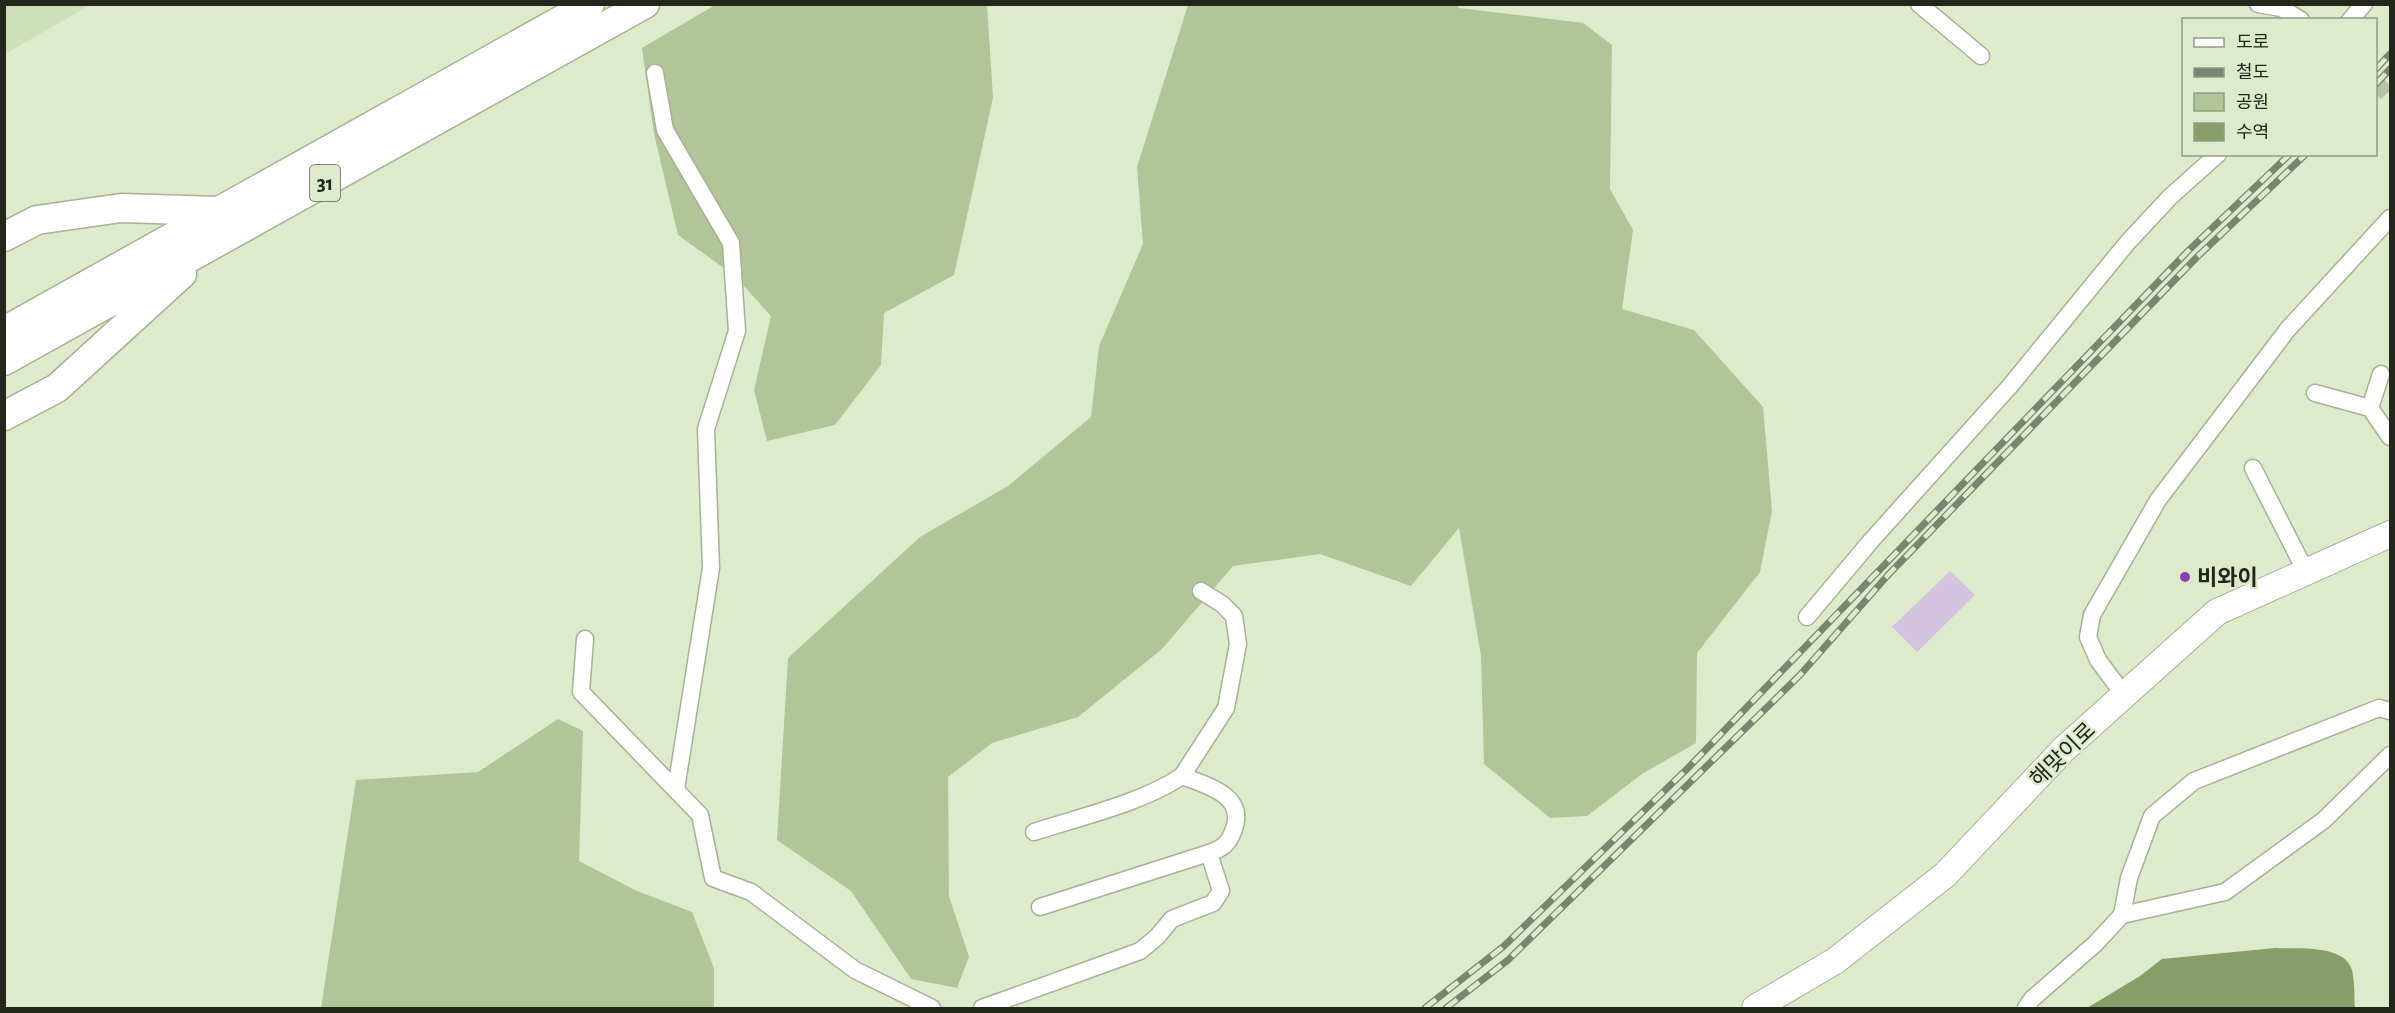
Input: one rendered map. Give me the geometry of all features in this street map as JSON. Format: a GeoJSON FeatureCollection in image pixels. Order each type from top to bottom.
{"type":"FeatureCollection","features":[{"type":"Feature","properties":{"kind":"highway","name":"31"},"geometry":{"type":"LineString","coordinates":[[4,331],[590,4]]}},
{"type":"Feature","properties":{"kind":"highway","name":"31"},"geometry":{"type":"LineString","coordinates":[[4,361],[645,4]]}},
{"type":"Feature","properties":{"kind":"highway"},"geometry":{"type":"LineString","coordinates":[[4,237],[37,220],[121,208],[220,211]]}},
{"type":"Feature","properties":{"kind":"highway"},"geometry":{"type":"LineString","coordinates":[[4,416],[57,388],[213,245]]}},
{"type":"Feature","properties":{"kind":"main road","name":"해맞이로"},"geometry":{"type":"LineString","coordinates":[[1755,1008],[1835,961],[1945,874],[2064,749],[2217,612],[2391,534]]}},
{"type":"Feature","properties":{"kind":"street"},"geometry":{"type":"LineString","coordinates":[[1919,4],[1981,56]]}},
{"type":"Feature","properties":{"kind":"street"},"geometry":{"type":"LineString","coordinates":[[2258,4],[2281,8],[2298,18]]}},
{"type":"Feature","properties":{"kind":"street"},"geometry":{"type":"LineString","coordinates":[[2352,18],[2364,4]]}},
{"type":"Feature","properties":{"kind":"street"},"geometry":{"type":"LineString","coordinates":[[655,73],[665,130],[731,243],[736,331],[706,429],[711,568],[676,789]]}},
{"type":"Feature","properties":{"kind":"street"},"geometry":{"type":"LineString","coordinates":[[1807,617],[1870,542],[2010,386],[2128,242],[2170,197],[2215,156]]}},
{"type":"Feature","properties":{"kind":"street"},"geometry":{"type":"LineString","coordinates":[[2124,695],[2098,660],[2088,637],[2092,615],[2158,500],[2288,329],[2391,218]]}},
{"type":"Feature","properties":{"kind":"street"},"geometry":{"type":"LineString","coordinates":[[2370,408],[2382,374]]}},
{"type":"Feature","properties":{"kind":"street"},"geometry":{"type":"LineString","coordinates":[[2315,393],[2370,408],[2391,437]]}},
{"type":"Feature","properties":{"kind":"street"},"geometry":{"type":"LineString","coordinates":[[2253,468],[2306,572]]}},
{"type":"Feature","properties":{"kind":"street"},"geometry":{"type":"LineString","coordinates":[[1034,832],[1143,796],[1167,786],[1182,776],[1226,708],[1238,644],[1234,616],[1222,604],[1201,591]]}},
{"type":"Feature","properties":{"kind":"street"},"geometry":{"type":"LineString","coordinates":[[585,639],[581,692],[700,815],[713,878],[751,892],[855,970],[932,1008]]}},
{"type":"Feature","properties":{"kind":"street"},"geometry":{"type":"LineString","coordinates":[[2026,1008],[2032,999],[2095,944],[2122,915],[2129,878],[2152,816],[2194,781],[2379,708],[2391,711]]}},
{"type":"Feature","properties":{"kind":"street"},"geometry":{"type":"LineString","coordinates":[[2122,915],[2225,892],[2324,820],[2391,755]]}},
{"type":"Feature","properties":{"kind":"street"},"geometry":{"type":"LineString","coordinates":[[1040,907],[1221,849],[1229,843],[1237,820],[1235,807],[1229,798],[1209,786],[1182,776]]}},
{"type":"Feature","properties":{"kind":"street"},"geometry":{"type":"LineString","coordinates":[[982,1008],[1140,951],[1157,938],[1172,919],[1213,903],[1221,891],[1209,853]]}},
{"type":"Feature","properties":{"kind":"shaded area"},"geometry":{"type":"Polygon","coordinates":[[[5,4],[90,4],[90,5],[5,54],[5,4]]]}},
{"type":"Feature","properties":{"kind":"green space"},"geometry":{"type":"Polygon","coordinates":[[[715,5],[987,5],[993,98],[954,275],[884,313],[881,365],[835,425],[767,441],[754,390],[771,316],[735,276],[678,235],[654,134],[642,48],[715,5]]]}},
{"type":"Feature","properties":{"kind":"green space"},"geometry":{"type":"Polygon","coordinates":[[[1188,5],[1457,5],[1459,8],[1583,23],[1612,45],[1610,189],[1633,230],[1622,309],[1694,330],[1763,407],[1772,511],[1760,572],[1697,653],[1696,743],[1642,774],[1587,816],[1550,818],[1484,764],[1481,656],[1459,528],[1411,586],[1320,554],[1233,566],[1162,649],[1078,717],[992,743],[948,777],[949,896],[969,957],[957,988],[911,979],[851,891],[777,840],[788,658],[920,537],[1008,486],[1091,417],[1099,346],[1143,244],[1137,167],[1188,5]]]}},
{"type":"Feature","properties":{"kind":"green space"},"geometry":{"type":"Polygon","coordinates":[[[558,719],[583,731],[579,861],[637,891],[692,912],[714,968],[714,1008],[321,1008],[356,780],[478,772],[558,719]]]}},
{"type":"Feature","properties":{"kind":"water"},"geometry":{"type":"Polygon","coordinates":[[[2275,948],[2330,952],[2348,962],[2352,970],[2355,1008],[2087,1008],[2140,976],[2162,959],[2275,948]]]}},
{"type":"Feature","properties":{"kind":"building"},"geometry":{"type":"Polygon","coordinates":[[[1950,571],[1975,595],[1917,652],[1892,627],[1950,571]]]}},
{"type":"Feature","properties":{"kind":"tunnel"},"geometry":{"type":"LineString","coordinates":[[2377,83],[2390,98]]}},
{"type":"Feature","properties":{"kind":"railway"},"geometry":{"type":"LineString","coordinates":[[2377,68],[2390,54]]}},
{"type":"Feature","properties":{"kind":"railway"},"geometry":{"type":"LineString","coordinates":[[2377,83],[2390,69]]}},
{"type":"Feature","properties":{"kind":"railway"},"geometry":{"type":"LineString","coordinates":[[1425,1008],[1504,946],[1687,769],[2189,250],[2288,156]]}},
{"type":"Feature","properties":{"kind":"railway"},"geometry":{"type":"LineString","coordinates":[[1446,1008],[1508,960],[1800,675],[1888,575],[2197,257],[2304,156]]}},
{"type":"Feature","properties":{"kind":"place","name":"비와이"},"geometry":{"type":"Point","coordinates":[2185,577]}}]}
